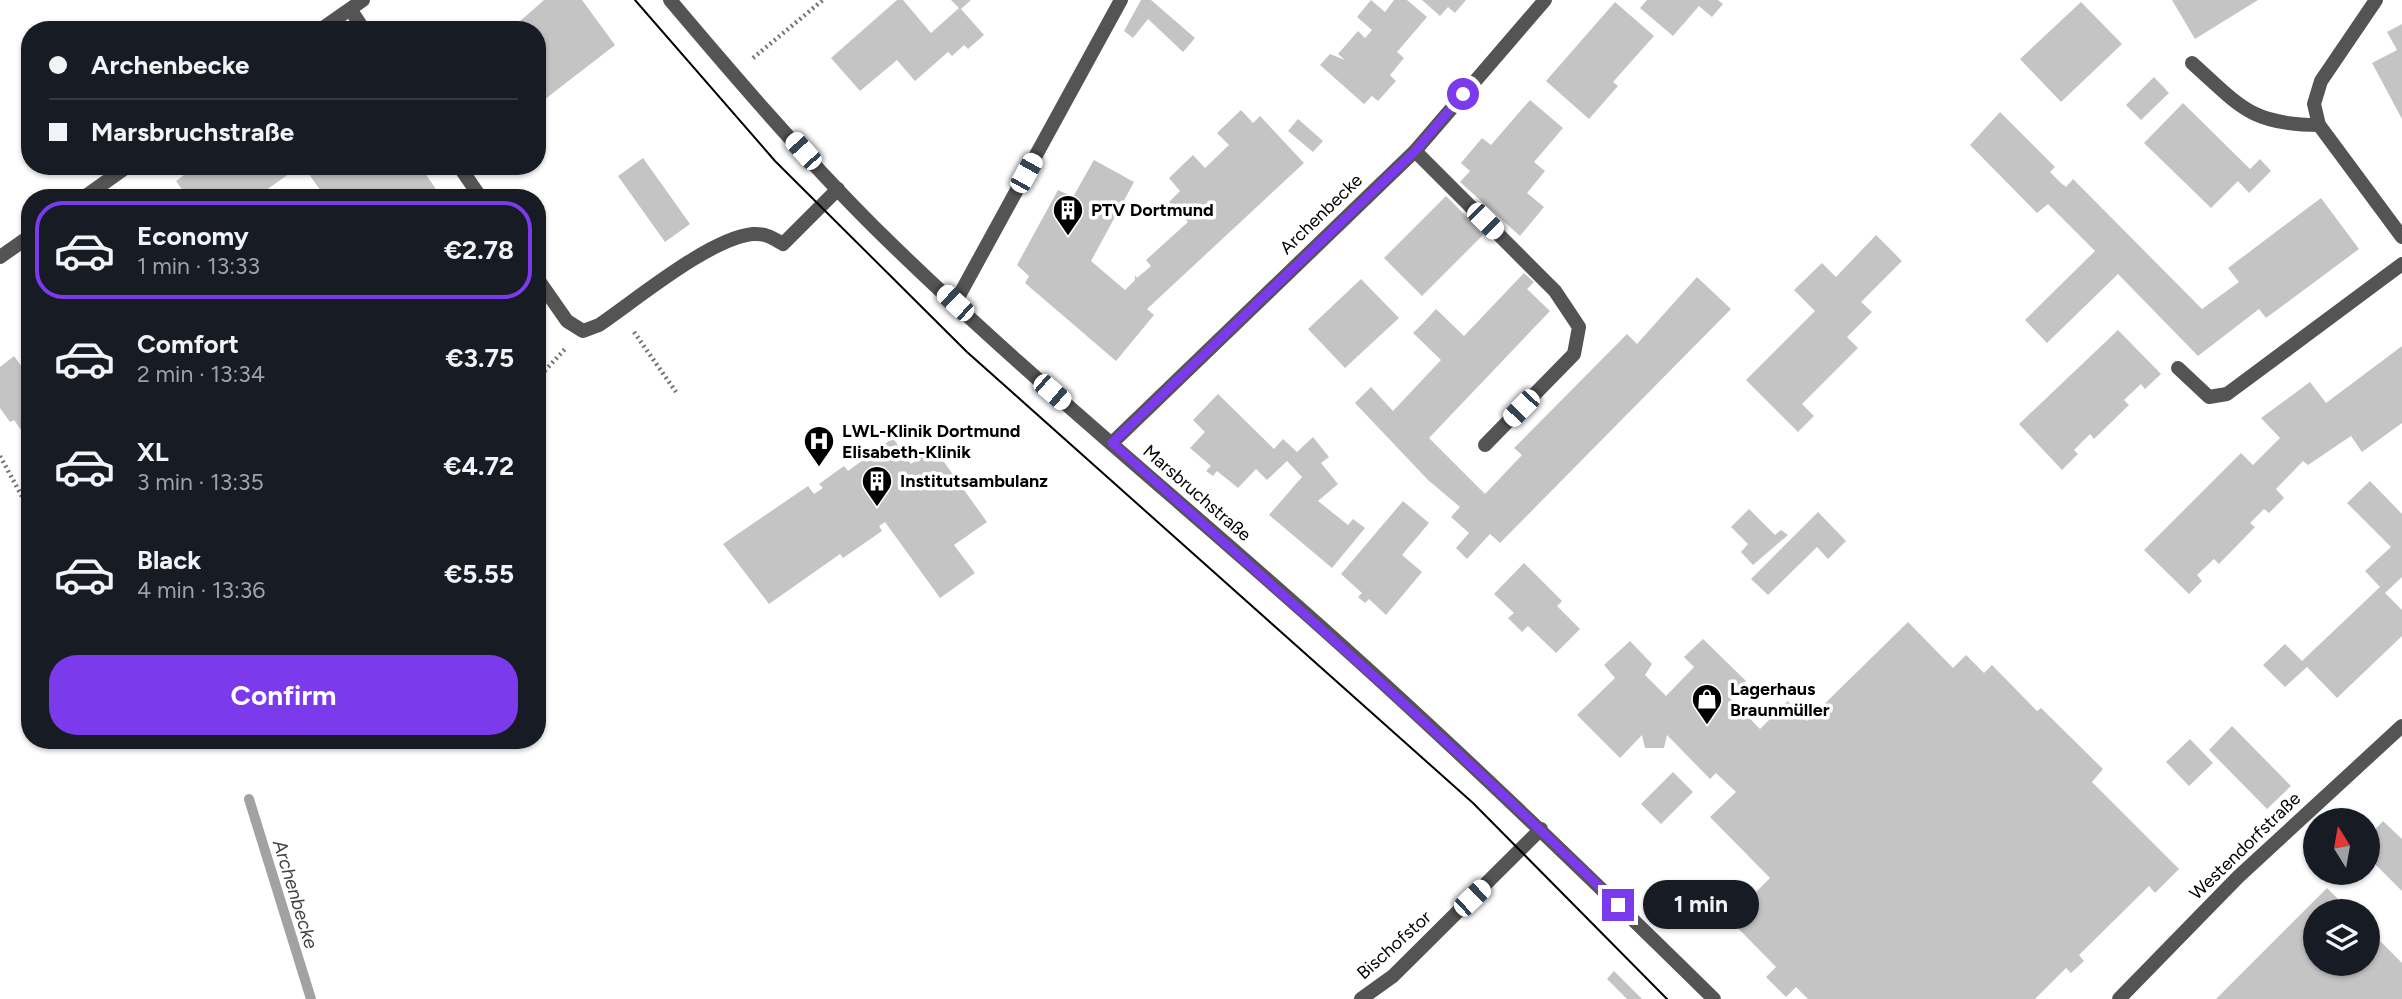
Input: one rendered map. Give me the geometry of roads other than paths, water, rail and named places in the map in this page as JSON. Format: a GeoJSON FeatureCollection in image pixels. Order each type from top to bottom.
{"type":"FeatureCollection","features":[{"type":"Feature","properties":{"kind":"street"},"geometry":{"type":"LineString","coordinates":[[333,21],[363,0]]}},
{"type":"Feature","properties":{"kind":"street","name":"Marsbruchstraße"},"geometry":{"type":"LineString","coordinates":[[670,0],[838,189],[955,303],[1340,645],[1541,829],[1714,999]]}},
{"type":"Feature","properties":{"kind":"street"},"geometry":{"type":"LineString","coordinates":[[955,303],[1121,0]]}},
{"type":"Feature","properties":{"kind":"street","name":"Archenbecke"},"geometry":{"type":"LineString","coordinates":[[1112,443],[1415,151],[1545,0]]}},
{"type":"Feature","properties":{"kind":"street"},"geometry":{"type":"LineString","coordinates":[[2376,0],[2321,81],[2314,104],[2319,125],[2402,237]]}},
{"type":"Feature","properties":{"kind":"street"},"geometry":{"type":"LineString","coordinates":[[350,9],[358,21]]}},
{"type":"Feature","properties":{"kind":"street"},"geometry":{"type":"LineString","coordinates":[[2192,63],[2246,111],[2281,125],[2319,125]]}},
{"type":"Feature","properties":{"kind":"street"},"geometry":{"type":"LineString","coordinates":[[1415,151],[1555,291],[1579,327],[1574,354],[1485,445]]}},
{"type":"Feature","properties":{"kind":"street"},"geometry":{"type":"LineString","coordinates":[[96,189],[115,175]]}},
{"type":"Feature","properties":{"kind":"street"},"geometry":{"type":"LineString","coordinates":[[546,291],[566,321],[583,331],[619,312],[710,250],[752,234],[770,235],[783,244],[838,189]]}},
{"type":"Feature","properties":{"kind":"street"},"geometry":{"type":"LineString","coordinates":[[0,257],[21,242]]}},
{"type":"Feature","properties":{"kind":"street"},"geometry":{"type":"LineString","coordinates":[[2178,368],[2209,397],[2227,394],[2402,264]]}},
{"type":"Feature","properties":{"kind":"street","name":"Westendorfstraße"},"geometry":{"type":"LineString","coordinates":[[2119,999],[2238,877],[2402,726]]}},
{"type":"Feature","properties":{"kind":"street","name":"Bischofstor"},"geometry":{"type":"LineString","coordinates":[[1361,999],[1393,976],[1541,829]]}},
{"type":"Feature","properties":{"kind":"waterway","name":"Archenbecke"},"geometry":{"type":"LineString","coordinates":[[249,799],[311,999]]}},
{"type":"Feature","properties":{"kind":"tram line"},"geometry":{"type":"LineString","coordinates":[[635,0],[775,161],[967,352],[1473,803],[1667,999]]}},
{"type":"Feature","properties":{"kind":"place","name":"PTV Dortmund"},"geometry":{"type":"Point","coordinates":[1068,237]}},
{"type":"Feature","properties":{"kind":"place","name":"LWL-Klinik Dortmund Elisabeth-Klinik"},"geometry":{"type":"Point","coordinates":[819,468]}},
{"type":"Feature","properties":{"kind":"place","name":"Institutsambulanz"},"geometry":{"type":"Point","coordinates":[877,508]}},
{"type":"Feature","properties":{"kind":"place","name":"Lagerhaus Braunmüller"},"geometry":{"type":"Point","coordinates":[1707,726]}}]}
